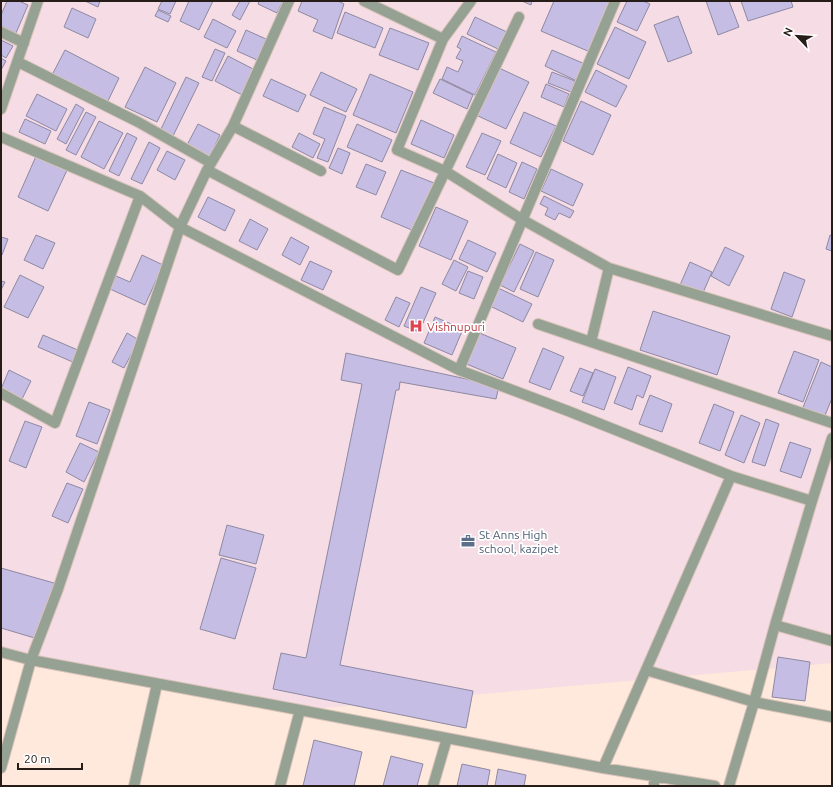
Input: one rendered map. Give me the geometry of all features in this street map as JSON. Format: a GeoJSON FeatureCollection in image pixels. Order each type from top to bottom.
{"type":"FeatureCollection","features":[{"type":"Feature","properties":{"kind":"street"},"geometry":{"type":"LineString","coordinates":[[1,109],[38,1]]}},
{"type":"Feature","properties":{"kind":"street"},"geometry":{"type":"LineString","coordinates":[[1,768],[31,660],[58,589],[180,227],[209,167],[233,126],[289,1]]}},
{"type":"Feature","properties":{"kind":"street"},"geometry":{"type":"LineString","coordinates":[[364,1],[443,39]]}},
{"type":"Feature","properties":{"kind":"street"},"geometry":{"type":"LineString","coordinates":[[471,1],[443,39],[397,150],[445,171],[523,220],[609,268],[832,336]]}},
{"type":"Feature","properties":{"kind":"street"},"geometry":{"type":"LineString","coordinates":[[459,370],[615,1]]}},
{"type":"Feature","properties":{"kind":"street"},"geometry":{"type":"LineString","coordinates":[[18,62],[138,122],[209,167],[398,270],[519,17]]}},
{"type":"Feature","properties":{"kind":"street"},"geometry":{"type":"LineString","coordinates":[[1,32],[24,43]]}},
{"type":"Feature","properties":{"kind":"street"},"geometry":{"type":"LineString","coordinates":[[233,126],[321,171]]}},
{"type":"Feature","properties":{"kind":"street"},"geometry":{"type":"LineString","coordinates":[[1,137],[140,196],[180,227],[459,370],[568,411],[732,476],[812,501]]}},
{"type":"Feature","properties":{"kind":"street"},"geometry":{"type":"LineString","coordinates":[[1,393],[55,423],[140,196]]}},
{"type":"Feature","properties":{"kind":"street"},"geometry":{"type":"LineString","coordinates":[[591,342],[609,268]]}},
{"type":"Feature","properties":{"kind":"street"},"geometry":{"type":"LineString","coordinates":[[538,324],[832,423]]}},
{"type":"Feature","properties":{"kind":"street"},"geometry":{"type":"LineString","coordinates":[[729,786],[775,625],[832,438]]}},
{"type":"Feature","properties":{"kind":"street"},"geometry":{"type":"LineString","coordinates":[[603,768],[732,476]]}},
{"type":"Feature","properties":{"kind":"street"},"geometry":{"type":"LineString","coordinates":[[775,625],[832,641]]}},
{"type":"Feature","properties":{"kind":"street"},"geometry":{"type":"LineString","coordinates":[[1,652],[31,660],[603,768],[654,781],[715,786]]}},
{"type":"Feature","properties":{"kind":"street"},"geometry":{"type":"LineString","coordinates":[[646,670],[754,702],[832,717]]}},
{"type":"Feature","properties":{"kind":"street"},"geometry":{"type":"LineString","coordinates":[[134,786],[157,684]]}},
{"type":"Feature","properties":{"kind":"street"},"geometry":{"type":"LineString","coordinates":[[280,786],[300,710]]}},
{"type":"Feature","properties":{"kind":"street"},"geometry":{"type":"LineString","coordinates":[[433,786],[447,738]]}},
{"type":"Feature","properties":{"kind":"shaded area","name":"Vishnupuri"},"geometry":{"type":"Polygon","coordinates":[[[1,1],[832,1],[832,663],[300,710],[1,650],[1,1]]]}},
{"type":"Feature","properties":{"kind":"building"},"geometry":{"type":"Polygon","coordinates":[[[7,1],[19,1],[28,5],[16,33],[1,26],[1,15],[7,1]]]}},
{"type":"Feature","properties":{"kind":"building"},"geometry":{"type":"Polygon","coordinates":[[[85,1],[100,1],[98,7],[85,1]]]}},
{"type":"Feature","properties":{"kind":"building"},"geometry":{"type":"Polygon","coordinates":[[[162,1],[176,1],[170,14],[158,9],[162,1]]]}},
{"type":"Feature","properties":{"kind":"building"},"geometry":{"type":"Polygon","coordinates":[[[189,1],[213,1],[199,30],[180,21],[189,1]]]}},
{"type":"Feature","properties":{"kind":"building"},"geometry":{"type":"Polygon","coordinates":[[[240,1],[250,1],[240,20],[232,15],[240,1]]]}},
{"type":"Feature","properties":{"kind":"building"},"geometry":{"type":"Polygon","coordinates":[[[259,1],[283,1],[277,13],[258,4],[259,1]]]}},
{"type":"Feature","properties":{"kind":"building"},"geometry":{"type":"Polygon","coordinates":[[[302,1],[338,1],[344,4],[332,39],[313,31],[318,20],[298,11],[302,1]]]}},
{"type":"Feature","properties":{"kind":"building"},"geometry":{"type":"Polygon","coordinates":[[[522,1],[532,1],[531,5],[522,1]]]}},
{"type":"Feature","properties":{"kind":"building"},"geometry":{"type":"Polygon","coordinates":[[[554,1],[612,1],[590,52],[541,31],[554,1]]]}},
{"type":"Feature","properties":{"kind":"building"},"geometry":{"type":"Polygon","coordinates":[[[627,1],[643,1],[650,4],[637,31],[617,22],[627,1]]]}},
{"type":"Feature","properties":{"kind":"building"},"geometry":{"type":"Polygon","coordinates":[[[706,1],[729,1],[739,27],[718,35],[706,1]]]}},
{"type":"Feature","properties":{"kind":"building"},"geometry":{"type":"Polygon","coordinates":[[[741,1],[791,1],[793,7],[748,21],[741,1]]]}},
{"type":"Feature","properties":{"kind":"building"},"geometry":{"type":"Polygon","coordinates":[[[72,8],[96,19],[88,38],[64,27],[72,8]]]}},
{"type":"Feature","properties":{"kind":"building"},"geometry":{"type":"Polygon","coordinates":[[[158,10],[171,16],[168,22],[155,16],[158,10]]]}},
{"type":"Feature","properties":{"kind":"building"},"geometry":{"type":"Polygon","coordinates":[[[345,12],[383,28],[375,48],[337,33],[345,12]]]}},
{"type":"Feature","properties":{"kind":"building"},"geometry":{"type":"Polygon","coordinates":[[[678,16],[692,53],[668,62],[654,25],[678,16]]]}},
{"type":"Feature","properties":{"kind":"building"},"geometry":{"type":"Polygon","coordinates":[[[475,17],[509,33],[500,50],[467,34],[475,17]]]}},
{"type":"Feature","properties":{"kind":"building"},"geometry":{"type":"Polygon","coordinates":[[[213,19],[236,31],[227,48],[204,37],[213,19]]]}},
{"type":"Feature","properties":{"kind":"building"},"geometry":{"type":"Polygon","coordinates":[[[615,27],[646,42],[629,79],[597,64],[615,27]]]}},
{"type":"Feature","properties":{"kind":"building"},"geometry":{"type":"Polygon","coordinates":[[[390,28],[429,43],[418,70],[379,55],[390,28]]]}},
{"type":"Feature","properties":{"kind":"building"},"geometry":{"type":"Polygon","coordinates":[[[246,30],[266,39],[257,60],[237,51],[246,30]]]}},
{"type":"Feature","properties":{"kind":"building"},"geometry":{"type":"Polygon","coordinates":[[[462,36],[496,52],[475,95],[442,79],[447,67],[458,72],[463,61],[456,58],[461,49],[457,47],[462,36]]]}},
{"type":"Feature","properties":{"kind":"building"},"geometry":{"type":"Polygon","coordinates":[[[1,40],[13,46],[6,58],[1,55],[1,40]]]}},
{"type":"Feature","properties":{"kind":"building"},"geometry":{"type":"Polygon","coordinates":[[[215,49],[225,53],[212,81],[202,77],[215,49]]]}},
{"type":"Feature","properties":{"kind":"building"},"geometry":{"type":"Polygon","coordinates":[[[65,50],[119,78],[107,103],[52,75],[65,50]]]}},
{"type":"Feature","properties":{"kind":"building"},"geometry":{"type":"Polygon","coordinates":[[[552,50],[585,64],[577,81],[545,66],[552,50]]]}},
{"type":"Feature","properties":{"kind":"building"},"geometry":{"type":"Polygon","coordinates":[[[228,56],[255,70],[242,95],[215,81],[228,56]]]}},
{"type":"Feature","properties":{"kind":"building"},"geometry":{"type":"Polygon","coordinates":[[[1,58],[6,61],[1,70],[1,58]]]}},
{"type":"Feature","properties":{"kind":"building"},"geometry":{"type":"Polygon","coordinates":[[[145,67],[176,83],[157,122],[125,107],[145,67]]]}},
{"type":"Feature","properties":{"kind":"building"},"geometry":{"type":"Polygon","coordinates":[[[499,68],[529,82],[506,129],[476,115],[499,68]]]}},
{"type":"Feature","properties":{"kind":"building"},"geometry":{"type":"Polygon","coordinates":[[[596,70],[627,86],[616,107],[585,92],[596,70]]]}},
{"type":"Feature","properties":{"kind":"building"},"geometry":{"type":"Polygon","coordinates":[[[321,72],[357,89],[346,112],[310,95],[321,72]]]}},
{"type":"Feature","properties":{"kind":"building"},"geometry":{"type":"Polygon","coordinates":[[[552,72],[575,81],[571,92],[548,83],[552,72]]]}},
{"type":"Feature","properties":{"kind":"building"},"geometry":{"type":"Polygon","coordinates":[[[370,74],[413,92],[396,133],[353,115],[370,74]]]}},
{"type":"Feature","properties":{"kind":"building"},"geometry":{"type":"Polygon","coordinates":[[[186,77],[199,83],[173,136],[161,129],[186,77]]]}},
{"type":"Feature","properties":{"kind":"building"},"geometry":{"type":"Polygon","coordinates":[[[271,79],[306,95],[298,112],[263,96],[271,79]]]}},
{"type":"Feature","properties":{"kind":"building"},"geometry":{"type":"Polygon","coordinates":[[[440,79],[473,95],[467,109],[433,93],[440,79]]]}},
{"type":"Feature","properties":{"kind":"building"},"geometry":{"type":"Polygon","coordinates":[[[546,84],[569,94],[564,107],[541,97],[546,84]]]}},
{"type":"Feature","properties":{"kind":"building"},"geometry":{"type":"Polygon","coordinates":[[[37,94],[67,109],[56,131],[26,116],[37,94]]]}},
{"type":"Feature","properties":{"kind":"building"},"geometry":{"type":"Polygon","coordinates":[[[581,101],[611,115],[593,155],[563,141],[581,101]]]}},
{"type":"Feature","properties":{"kind":"building"},"geometry":{"type":"Polygon","coordinates":[[[76,104],[84,109],[66,144],[57,139],[76,104]]]}},
{"type":"Feature","properties":{"kind":"building"},"geometry":{"type":"Polygon","coordinates":[[[324,107],[346,116],[328,162],[317,158],[325,139],[313,134],[324,107]]]}},
{"type":"Feature","properties":{"kind":"building"},"geometry":{"type":"Polygon","coordinates":[[[86,112],[96,117],[76,155],[66,150],[86,112]]]}},
{"type":"Feature","properties":{"kind":"building"},"geometry":{"type":"Polygon","coordinates":[[[524,112],[556,126],[541,157],[510,143],[524,112]]]}},
{"type":"Feature","properties":{"kind":"building"},"geometry":{"type":"Polygon","coordinates":[[[25,119],[51,131],[45,144],[19,132],[25,119]]]}},
{"type":"Feature","properties":{"kind":"building"},"geometry":{"type":"Polygon","coordinates":[[[421,120],[454,135],[444,158],[411,144],[421,120]]]}},
{"type":"Feature","properties":{"kind":"building"},"geometry":{"type":"Polygon","coordinates":[[[99,121],[123,133],[104,169],[81,157],[99,121]]]}},
{"type":"Feature","properties":{"kind":"building"},"geometry":{"type":"Polygon","coordinates":[[[198,124],[220,135],[209,158],[186,147],[198,124]]]}},
{"type":"Feature","properties":{"kind":"building"},"geometry":{"type":"Polygon","coordinates":[[[357,124],[392,140],[382,162],[347,147],[357,124]]]}},
{"type":"Feature","properties":{"kind":"building"},"geometry":{"type":"Polygon","coordinates":[[[127,133],[137,138],[119,176],[109,171],[127,133]]]}},
{"type":"Feature","properties":{"kind":"building"},"geometry":{"type":"Polygon","coordinates":[[[299,133],[320,144],[313,158],[292,147],[299,133]]]}},
{"type":"Feature","properties":{"kind":"building"},"geometry":{"type":"Polygon","coordinates":[[[482,133],[501,141],[485,175],[466,167],[482,133]]]}},
{"type":"Feature","properties":{"kind":"building"},"geometry":{"type":"Polygon","coordinates":[[[149,142],[160,148],[142,184],[131,179],[149,142]]]}},
{"type":"Feature","properties":{"kind":"building"},"geometry":{"type":"Polygon","coordinates":[[[338,148],[350,153],[342,174],[329,168],[338,148]]]}},
{"type":"Feature","properties":{"kind":"building"},"geometry":{"type":"Polygon","coordinates":[[[167,151],[185,160],[175,180],[157,170],[167,151]]]}},
{"type":"Feature","properties":{"kind":"building"},"geometry":{"type":"Polygon","coordinates":[[[37,154],[68,168],[48,211],[18,197],[37,154]]]}},
{"type":"Feature","properties":{"kind":"building"},"geometry":{"type":"Polygon","coordinates":[[[498,154],[517,163],[506,188],[487,179],[498,154]]]}},
{"type":"Feature","properties":{"kind":"building"},"geometry":{"type":"Polygon","coordinates":[[[522,162],[537,169],[524,199],[509,192],[522,162]]]}},
{"type":"Feature","properties":{"kind":"building"},"geometry":{"type":"Polygon","coordinates":[[[366,164],[386,172],[376,195],[356,187],[366,164]]]}},
{"type":"Feature","properties":{"kind":"building"},"geometry":{"type":"Polygon","coordinates":[[[551,169],[583,184],[573,206],[541,191],[551,169]]]}},
{"type":"Feature","properties":{"kind":"building"},"geometry":{"type":"Polygon","coordinates":[[[401,170],[434,183],[414,231],[381,217],[401,170]]]}},
{"type":"Feature","properties":{"kind":"building"},"geometry":{"type":"Polygon","coordinates":[[[544,196],[574,211],[570,218],[559,213],[555,220],[545,215],[548,208],[540,204],[544,196]]]}},
{"type":"Feature","properties":{"kind":"building"},"geometry":{"type":"Polygon","coordinates":[[[208,197],[235,210],[225,231],[198,217],[208,197]]]}},
{"type":"Feature","properties":{"kind":"building"},"geometry":{"type":"Polygon","coordinates":[[[436,207],[468,221],[451,260],[419,246],[436,207]]]}},
{"type":"Feature","properties":{"kind":"building"},"geometry":{"type":"Polygon","coordinates":[[[250,219],[268,229],[257,250],[239,241],[250,219]]]}},
{"type":"Feature","properties":{"kind":"building"},"geometry":{"type":"Polygon","coordinates":[[[36,235],[55,243],[43,269],[24,260],[36,235]]]}},
{"type":"Feature","properties":{"kind":"building"},"geometry":{"type":"Polygon","coordinates":[[[830,235],[832,236],[832,251],[826,249],[830,235]]]}},
{"type":"Feature","properties":{"kind":"building"},"geometry":{"type":"Polygon","coordinates":[[[1,237],[8,239],[2,255],[1,255],[1,237]]]}},
{"type":"Feature","properties":{"kind":"building"},"geometry":{"type":"Polygon","coordinates":[[[291,237],[309,247],[300,265],[282,255],[291,237]]]}},
{"type":"Feature","properties":{"kind":"building"},"geometry":{"type":"Polygon","coordinates":[[[468,240],[496,253],[487,272],[459,259],[468,240]]]}},
{"type":"Feature","properties":{"kind":"building"},"geometry":{"type":"Polygon","coordinates":[[[520,244],[534,251],[514,292],[500,285],[520,244]]]}},
{"type":"Feature","properties":{"kind":"building"},"geometry":{"type":"Polygon","coordinates":[[[725,247],[744,256],[729,286],[711,276],[725,247]]]}},
{"type":"Feature","properties":{"kind":"building"},"geometry":{"type":"Polygon","coordinates":[[[536,252],[554,260],[538,297],[520,289],[536,252]]]}},
{"type":"Feature","properties":{"kind":"building"},"geometry":{"type":"Polygon","coordinates":[[[142,255],[163,265],[145,305],[110,289],[116,276],[130,282],[142,255]]]}},
{"type":"Feature","properties":{"kind":"building"},"geometry":{"type":"Polygon","coordinates":[[[454,260],[468,267],[456,291],[442,284],[454,260]]]}},
{"type":"Feature","properties":{"kind":"building"},"geometry":{"type":"Polygon","coordinates":[[[310,261],[332,271],[323,290],[301,280],[310,261]]]}},
{"type":"Feature","properties":{"kind":"building"},"geometry":{"type":"Polygon","coordinates":[[[690,262],[712,272],[702,295],[680,285],[690,262]]]}},
{"type":"Feature","properties":{"kind":"building"},"geometry":{"type":"Polygon","coordinates":[[[468,271],[483,277],[474,299],[459,293],[468,271]]]}},
{"type":"Feature","properties":{"kind":"building"},"geometry":{"type":"Polygon","coordinates":[[[784,272],[805,280],[792,317],[771,309],[784,272]]]}},
{"type":"Feature","properties":{"kind":"building"},"geometry":{"type":"Polygon","coordinates":[[[20,275],[44,287],[28,318],[4,307],[20,275]]]}},
{"type":"Feature","properties":{"kind":"building"},"geometry":{"type":"Polygon","coordinates":[[[1,281],[5,282],[1,290],[1,281]]]}},
{"type":"Feature","properties":{"kind":"building"},"geometry":{"type":"Polygon","coordinates":[[[421,287],[436,293],[419,332],[404,326],[421,287]]]}},
{"type":"Feature","properties":{"kind":"building"},"geometry":{"type":"Polygon","coordinates":[[[496,287],[532,304],[523,322],[488,305],[496,287]]]}},
{"type":"Feature","properties":{"kind":"building"},"geometry":{"type":"Polygon","coordinates":[[[396,297],[410,303],[399,327],[385,320],[396,297]]]}},
{"type":"Feature","properties":{"kind":"building"},"geometry":{"type":"Polygon","coordinates":[[[653,311],[730,336],[717,375],[640,350],[653,311]]]}},
{"type":"Feature","properties":{"kind":"building"},"geometry":{"type":"Polygon","coordinates":[[[435,317],[463,329],[452,355],[424,343],[435,317]]]}},
{"type":"Feature","properties":{"kind":"building"},"geometry":{"type":"Polygon","coordinates":[[[477,332],[516,348],[503,379],[464,363],[477,332]]]}},
{"type":"Feature","properties":{"kind":"building"},"geometry":{"type":"Polygon","coordinates":[[[127,333],[139,340],[124,368],[112,362],[127,333]]]}},
{"type":"Feature","properties":{"kind":"building"},"geometry":{"type":"Polygon","coordinates":[[[43,335],[80,351],[75,363],[38,347],[43,335]]]}},
{"type":"Feature","properties":{"kind":"building"},"geometry":{"type":"Polygon","coordinates":[[[543,348],[564,357],[550,390],[529,382],[543,348]]]}},
{"type":"Feature","properties":{"kind":"building"},"geometry":{"type":"Polygon","coordinates":[[[794,351],[819,360],[803,402],[778,393],[794,351]]]}},
{"type":"Feature","properties":{"kind":"building"},"geometry":{"type":"Polygon","coordinates":[[[346,353],[499,386],[496,399],[400,382],[399,390],[396,390],[340,665],[473,691],[466,728],[273,689],[281,653],[306,658],[362,384],[341,380],[346,353]]]}},
{"type":"Feature","properties":{"kind":"building"},"geometry":{"type":"Polygon","coordinates":[[[821,362],[832,367],[832,398],[824,418],[802,410],[821,362]]]}},
{"type":"Feature","properties":{"kind":"building"},"geometry":{"type":"Polygon","coordinates":[[[628,367],[651,376],[643,398],[637,395],[632,410],[614,403],[628,367]]]}},
{"type":"Feature","properties":{"kind":"building"},"geometry":{"type":"Polygon","coordinates":[[[580,368],[593,373],[583,396],[570,391],[580,368]]]}},
{"type":"Feature","properties":{"kind":"building"},"geometry":{"type":"Polygon","coordinates":[[[595,369],[616,377],[604,410],[582,402],[595,369]]]}},
{"type":"Feature","properties":{"kind":"building"},"geometry":{"type":"Polygon","coordinates":[[[9,370],[31,381],[22,399],[1,389],[9,370]]]}},
{"type":"Feature","properties":{"kind":"building"},"geometry":{"type":"Polygon","coordinates":[[[650,395],[672,404],[662,432],[639,424],[650,395]]]}},
{"type":"Feature","properties":{"kind":"building"},"geometry":{"type":"Polygon","coordinates":[[[89,402],[110,410],[97,444],[76,436],[89,402]]]}},
{"type":"Feature","properties":{"kind":"building"},"geometry":{"type":"Polygon","coordinates":[[[714,404],[734,412],[720,451],[699,443],[714,404]]]}},
{"type":"Feature","properties":{"kind":"building"},"geometry":{"type":"Polygon","coordinates":[[[741,415],[760,423],[744,463],[725,455],[741,415]]]}},
{"type":"Feature","properties":{"kind":"building"},"geometry":{"type":"Polygon","coordinates":[[[766,419],[779,424],[765,466],[752,462],[766,419]]]}},
{"type":"Feature","properties":{"kind":"building"},"geometry":{"type":"Polygon","coordinates":[[[25,421],[42,427],[26,468],[9,461],[25,421]]]}},
{"type":"Feature","properties":{"kind":"building"},"geometry":{"type":"Polygon","coordinates":[[[790,442],[811,449],[801,478],[780,471],[790,442]]]}},
{"type":"Feature","properties":{"kind":"building"},"geometry":{"type":"Polygon","coordinates":[[[80,443],[99,452],[84,482],[66,472],[80,443]]]}},
{"type":"Feature","properties":{"kind":"building"},"geometry":{"type":"Polygon","coordinates":[[[67,483],[83,489],[68,523],[52,516],[67,483]]]}},
{"type":"Feature","properties":{"kind":"building"},"geometry":{"type":"Polygon","coordinates":[[[227,525],[264,535],[256,564],[219,555],[227,525]]]}},
{"type":"Feature","properties":{"kind":"building"},"geometry":{"type":"Polygon","coordinates":[[[221,558],[256,568],[235,639],[200,629],[221,558]]]}},
{"type":"Feature","properties":{"kind":"building"},"geometry":{"type":"Polygon","coordinates":[[[1,568],[54,583],[38,639],[1,628],[1,568]]]}},
{"type":"Feature","properties":{"kind":"building"},"geometry":{"type":"Polygon","coordinates":[[[778,657],[810,662],[805,701],[772,697],[778,657]]]}},
{"type":"Feature","properties":{"kind":"building"},"geometry":{"type":"Polygon","coordinates":[[[314,740],[362,752],[354,786],[303,786],[314,740]]]}},
{"type":"Feature","properties":{"kind":"building"},"geometry":{"type":"Polygon","coordinates":[[[391,756],[423,764],[417,786],[383,786],[391,756]]]}},
{"type":"Feature","properties":{"kind":"building"},"geometry":{"type":"Polygon","coordinates":[[[462,764],[490,770],[487,786],[457,786],[462,764]]]}},
{"type":"Feature","properties":{"kind":"building"},"geometry":{"type":"Polygon","coordinates":[[[498,769],[526,775],[524,786],[495,786],[498,769]]]}},
{"type":"Feature","properties":{"kind":"place","name":"Vishnupuri"},"geometry":{"type":"Point","coordinates":[416,326]}},
{"type":"Feature","properties":{"kind":"place","name":"St Anns High school, kazipet"},"geometry":{"type":"Point","coordinates":[468,541]}}]}
